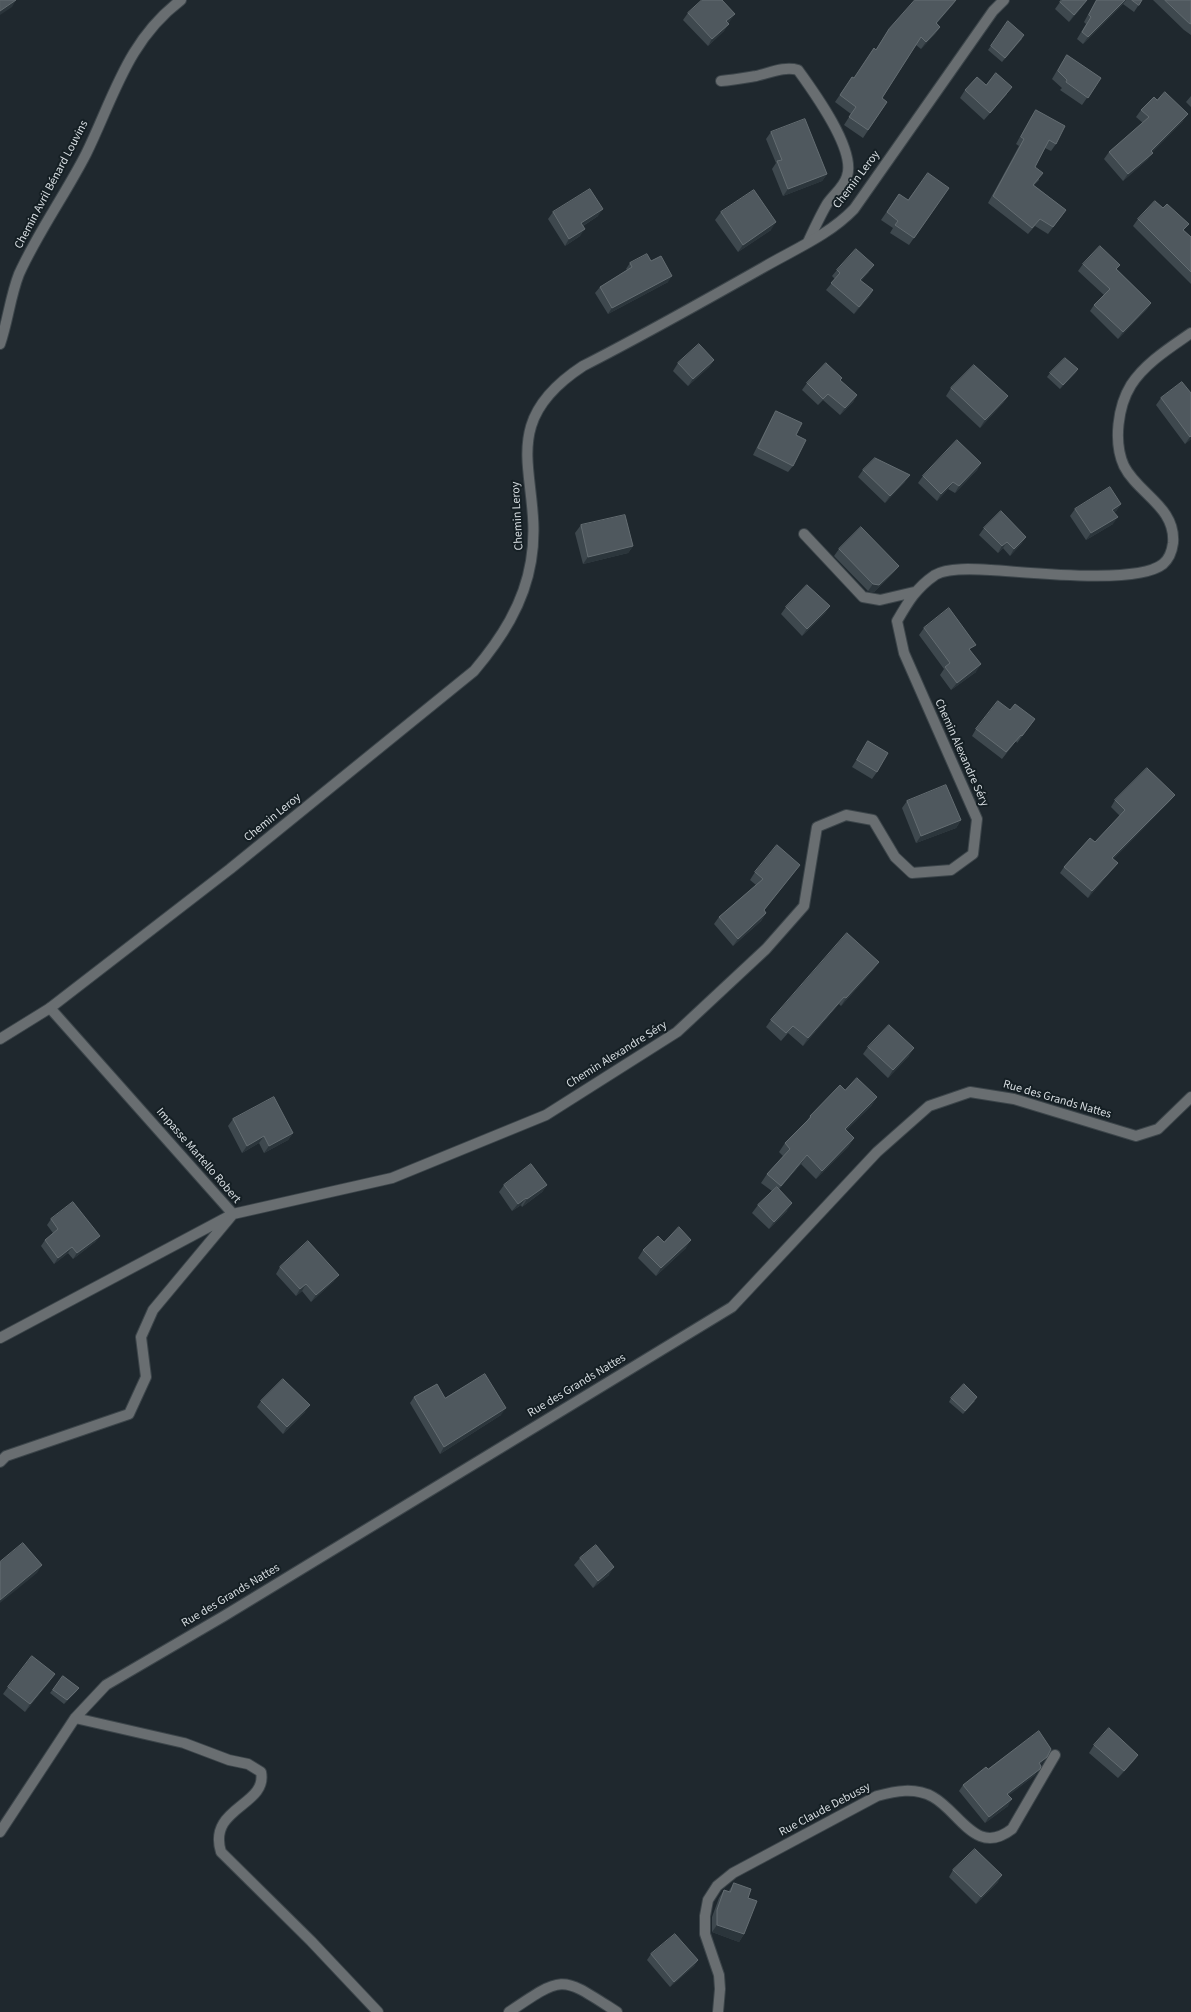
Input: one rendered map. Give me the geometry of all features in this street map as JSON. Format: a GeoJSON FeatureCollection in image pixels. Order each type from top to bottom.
{"type":"FeatureCollection","features":[{"type":"Feature","properties":{"kind":"street","name":"Chemin Avril Bénard Louvins"},"geometry":{"type":"LineString","coordinates":[[0,344],[18,276],[53,209],[85,155],[129,59],[151,28],[181,0]]}},
{"type":"Feature","properties":{"kind":"street","name":"Chemin Leroy"},"geometry":{"type":"LineString","coordinates":[[0,1039],[50,1008],[230,869],[474,671],[489,653],[512,618],[530,570],[534,532],[528,480],[528,444],[534,416],[548,395],[583,366],[700,303],[834,227],[854,209],[993,11],[1004,0]]}},
{"type":"Feature","properties":{"kind":"street"},"geometry":{"type":"LineString","coordinates":[[721,81],[778,70],[793,68],[798,70],[846,147],[849,165],[845,182],[827,204],[808,242]]}},
{"type":"Feature","properties":{"kind":"street","name":"Chemin Alexandre Séry"},"geometry":{"type":"LineString","coordinates":[[233,1214],[392,1178],[537,1119],[677,1032],[766,949],[804,906],[817,827],[846,815],[873,820],[895,857],[912,873],[951,870],[973,854],[976,819],[904,653],[897,621],[914,592],[937,574],[967,568],[1087,575],[1122,575],[1154,569],[1164,563],[1173,545],[1170,521],[1157,502],[1143,490],[1124,466],[1119,448],[1120,419],[1126,396],[1132,384],[1152,362],[1191,333]]}},
{"type":"Feature","properties":{"kind":"street","name":"Chemin Alexandre Séry"},"geometry":{"type":"LineString","coordinates":[[804,534],[863,597],[880,600],[914,592]]}},
{"type":"Feature","properties":{"kind":"street","name":"Impasse Martello Robert"},"geometry":{"type":"LineString","coordinates":[[0,1338],[233,1214],[50,1008]]}},
{"type":"Feature","properties":{"kind":"street","name":"Rue des Grands Nattes"},"geometry":{"type":"LineString","coordinates":[[0,1832],[75,1718],[106,1685],[224,1616],[732,1307],[876,1152],[929,1106],[970,1092],[1014,1099],[1136,1136],[1158,1129],[1191,1097]]}},
{"type":"Feature","properties":{"kind":"street"},"geometry":{"type":"LineString","coordinates":[[0,1462],[6,1456],[129,1414],[146,1377],[141,1337],[153,1310],[233,1214]]}},
{"type":"Feature","properties":{"kind":"street"},"geometry":{"type":"LineString","coordinates":[[75,1718],[184,1743],[229,1760],[248,1764],[262,1772],[263,1781],[260,1790],[226,1818],[219,1834],[221,1852],[311,1941],[378,2012]]}},
{"type":"Feature","properties":{"kind":"street","name":"Rue Claude Debussy"},"geometry":{"type":"LineString","coordinates":[[718,2012],[719,1975],[705,1934],[704,1916],[708,1900],[717,1886],[733,1874],[876,1796],[891,1792],[920,1792],[934,1797],[973,1832],[983,1838],[1003,1837],[1012,1830],[1055,1755]]}},
{"type":"Feature","properties":{"kind":"street"},"geometry":{"type":"LineString","coordinates":[[509,2012],[544,1989],[562,1983],[572,1984],[617,2012]]}},
{"type":"Feature","properties":{"kind":"building"},"geometry":{"type":"Polygon","coordinates":[[[0,0],[16,0],[0,11],[0,0]]]}},
{"type":"Feature","properties":{"kind":"building"},"geometry":{"type":"Polygon","coordinates":[[[702,0],[722,0],[735,14],[726,21],[729,24],[712,39],[688,13],[702,0]]]}},
{"type":"Feature","properties":{"kind":"building"},"geometry":{"type":"Polygon","coordinates":[[[915,0],[956,0],[936,23],[940,27],[926,42],[921,37],[882,98],[887,102],[868,130],[849,117],[856,107],[840,95],[874,48],[876,50],[889,29],[915,0]]]}},
{"type":"Feature","properties":{"kind":"building"},"geometry":{"type":"Polygon","coordinates":[[[1062,0],[1087,0],[1074,15],[1060,2],[1062,0]]]}},
{"type":"Feature","properties":{"kind":"building"},"geometry":{"type":"Polygon","coordinates":[[[1097,0],[1125,0],[1088,37],[1082,32],[1091,17],[1089,15],[1097,0]]]}},
{"type":"Feature","properties":{"kind":"building"},"geometry":{"type":"Polygon","coordinates":[[[1132,0],[1142,0],[1139,5],[1132,0]]]}},
{"type":"Feature","properties":{"kind":"building"},"geometry":{"type":"Polygon","coordinates":[[[1165,0],[1191,0],[1191,24],[1189,23],[1165,0]]]}},
{"type":"Feature","properties":{"kind":"building"},"geometry":{"type":"Polygon","coordinates":[[[1008,21],[1024,35],[1005,58],[991,46],[1008,21]]]}},
{"type":"Feature","properties":{"kind":"building"},"geometry":{"type":"Polygon","coordinates":[[[1067,55],[1101,78],[1088,98],[1066,82],[1067,80],[1058,71],[1067,55]]]}},
{"type":"Feature","properties":{"kind":"building"},"geometry":{"type":"Polygon","coordinates":[[[996,73],[1012,87],[990,113],[965,90],[977,77],[986,85],[996,73]]]}},
{"type":"Feature","properties":{"kind":"building"},"geometry":{"type":"Polygon","coordinates":[[[1165,92],[1188,114],[1151,151],[1153,153],[1128,174],[1109,152],[1149,117],[1141,110],[1154,97],[1157,100],[1165,92]]]}},
{"type":"Feature","properties":{"kind":"building"},"geometry":{"type":"Polygon","coordinates":[[[1036,110],[1065,126],[1056,144],[1049,140],[1035,167],[1043,173],[1033,185],[1066,210],[1053,227],[1040,219],[1032,228],[993,196],[1024,139],[1021,137],[1036,110]]]}},
{"type":"Feature","properties":{"kind":"building"},"geometry":{"type":"Polygon","coordinates":[[[805,119],[827,174],[788,189],[777,161],[782,160],[771,132],[805,119]]]}},
{"type":"Feature","properties":{"kind":"building"},"geometry":{"type":"Polygon","coordinates":[[[928,173],[949,188],[914,238],[895,225],[898,221],[887,212],[899,194],[908,200],[928,173]]]}},
{"type":"Feature","properties":{"kind":"building"},"geometry":{"type":"Polygon","coordinates":[[[590,189],[603,209],[581,223],[585,229],[569,239],[553,212],[590,189]]]}},
{"type":"Feature","properties":{"kind":"building"},"geometry":{"type":"Polygon","coordinates":[[[754,190],[776,222],[743,245],[721,212],[754,190]]]}},
{"type":"Feature","properties":{"kind":"building"},"geometry":{"type":"Polygon","coordinates":[[[1155,201],[1163,208],[1167,204],[1189,224],[1183,230],[1191,237],[1191,272],[1138,219],[1155,201]]]}},
{"type":"Feature","properties":{"kind":"building"},"geometry":{"type":"Polygon","coordinates":[[[1100,246],[1120,265],[1116,269],[1151,303],[1123,332],[1094,305],[1110,289],[1083,264],[1100,246]]]}},
{"type":"Feature","properties":{"kind":"building"},"geometry":{"type":"Polygon","coordinates":[[[856,249],[874,265],[860,280],[873,290],[859,307],[831,283],[840,273],[837,270],[856,249]]]}},
{"type":"Feature","properties":{"kind":"building"},"geometry":{"type":"Polygon","coordinates":[[[647,254],[651,261],[661,256],[672,276],[612,308],[600,287],[632,267],[630,263],[647,254]]]}},
{"type":"Feature","properties":{"kind":"building"},"geometry":{"type":"Polygon","coordinates":[[[699,344],[714,360],[693,379],[678,363],[699,344]]]}},
{"type":"Feature","properties":{"kind":"building"},"geometry":{"type":"Polygon","coordinates":[[[1065,358],[1078,369],[1063,385],[1050,373],[1065,358]]]}},
{"type":"Feature","properties":{"kind":"building"},"geometry":{"type":"Polygon","coordinates":[[[826,363],[842,378],[840,380],[857,395],[845,408],[828,394],[823,399],[807,383],[826,363]]]}},
{"type":"Feature","properties":{"kind":"building"},"geometry":{"type":"Polygon","coordinates":[[[974,365],[1008,396],[985,420],[951,388],[974,365]]]}},
{"type":"Feature","properties":{"kind":"building"},"geometry":{"type":"Polygon","coordinates":[[[1182,382],[1191,393],[1190,437],[1161,398],[1182,382]]]}},
{"type":"Feature","properties":{"kind":"building"},"geometry":{"type":"Polygon","coordinates":[[[776,411],[802,423],[796,435],[806,440],[793,466],[758,448],[776,411]]]}},
{"type":"Feature","properties":{"kind":"building"},"geometry":{"type":"Polygon","coordinates":[[[957,440],[981,463],[959,486],[953,482],[941,494],[923,476],[957,440]]]}},
{"type":"Feature","properties":{"kind":"building"},"geometry":{"type":"Polygon","coordinates":[[[875,458],[910,475],[890,496],[863,470],[875,458]]]}},
{"type":"Feature","properties":{"kind":"building"},"geometry":{"type":"Polygon","coordinates":[[[1110,487],[1121,504],[1112,510],[1118,517],[1091,533],[1075,509],[1110,487]]]}},
{"type":"Feature","properties":{"kind":"building"},"geometry":{"type":"Polygon","coordinates":[[[1001,511],[1026,537],[1014,549],[1007,542],[1002,546],[984,528],[1001,511]]]}},
{"type":"Feature","properties":{"kind":"building"},"geometry":{"type":"Polygon","coordinates":[[[625,515],[633,546],[588,557],[581,525],[625,515]]]}},
{"type":"Feature","properties":{"kind":"building"},"geometry":{"type":"Polygon","coordinates":[[[861,527],[899,566],[879,585],[873,584],[839,549],[861,527]]]}},
{"type":"Feature","properties":{"kind":"building"},"geometry":{"type":"Polygon","coordinates":[[[807,585],[830,606],[807,629],[786,607],[807,585]]]}},
{"type":"Feature","properties":{"kind":"building"},"geometry":{"type":"Polygon","coordinates":[[[949,608],[976,645],[969,649],[981,664],[957,683],[945,667],[950,663],[924,628],[949,608]]]}},
{"type":"Feature","properties":{"kind":"building"},"geometry":{"type":"Polygon","coordinates":[[[998,701],[1010,710],[1015,704],[1035,719],[1006,752],[976,729],[998,701]]]}},
{"type":"Feature","properties":{"kind":"building"},"geometry":{"type":"Polygon","coordinates":[[[868,741],[888,753],[877,772],[857,760],[868,741]]]}},
{"type":"Feature","properties":{"kind":"building"},"geometry":{"type":"Polygon","coordinates":[[[1147,768],[1175,795],[1112,858],[1118,863],[1092,891],[1064,867],[1090,838],[1095,842],[1125,810],[1115,800],[1147,768]]]}},
{"type":"Feature","properties":{"kind":"building"},"geometry":{"type":"Polygon","coordinates":[[[946,785],[961,820],[921,836],[907,801],[946,785]]]}},
{"type":"Feature","properties":{"kind":"building"},"geometry":{"type":"Polygon","coordinates":[[[777,845],[800,865],[764,910],[766,913],[738,939],[719,917],[763,879],[755,872],[777,845]]]}},
{"type":"Feature","properties":{"kind":"building"},"geometry":{"type":"Polygon","coordinates":[[[847,933],[879,962],[846,998],[844,997],[808,1038],[793,1026],[786,1033],[771,1020],[847,933]]]}},
{"type":"Feature","properties":{"kind":"building"},"geometry":{"type":"Polygon","coordinates":[[[889,1025],[914,1048],[893,1070],[868,1047],[889,1025]]]}},
{"type":"Feature","properties":{"kind":"building"},"geometry":{"type":"Polygon","coordinates":[[[857,1078],[877,1097],[845,1129],[854,1138],[822,1171],[807,1155],[781,1186],[767,1174],[790,1149],[785,1143],[840,1085],[845,1090],[857,1078]]]}},
{"type":"Feature","properties":{"kind":"building"},"geometry":{"type":"Polygon","coordinates":[[[274,1097],[293,1133],[269,1146],[264,1136],[247,1146],[233,1119],[274,1097]]]}},
{"type":"Feature","properties":{"kind":"building"},"geometry":{"type":"Polygon","coordinates":[[[531,1164],[547,1185],[518,1204],[504,1185],[531,1164]]]}},
{"type":"Feature","properties":{"kind":"building"},"geometry":{"type":"Polygon","coordinates":[[[777,1187],[792,1203],[774,1222],[758,1205],[777,1187]]]}},
{"type":"Feature","properties":{"kind":"building"},"geometry":{"type":"Polygon","coordinates":[[[73,1202],[100,1236],[77,1253],[72,1247],[58,1258],[45,1240],[58,1229],[51,1219],[73,1202]]]}},
{"type":"Feature","properties":{"kind":"building"},"geometry":{"type":"Polygon","coordinates":[[[679,1227],[691,1240],[661,1268],[643,1250],[658,1236],[664,1242],[679,1227]]]}},
{"type":"Feature","properties":{"kind":"building"},"geometry":{"type":"Polygon","coordinates":[[[308,1241],[339,1275],[316,1295],[306,1284],[300,1289],[280,1267],[308,1241]]]}},
{"type":"Feature","properties":{"kind":"building"},"geometry":{"type":"Polygon","coordinates":[[[485,1374],[506,1408],[444,1447],[414,1397],[437,1384],[445,1398],[485,1374]]]}},
{"type":"Feature","properties":{"kind":"building"},"geometry":{"type":"Polygon","coordinates":[[[283,1379],[310,1405],[287,1427],[261,1401],[283,1379]]]}},
{"type":"Feature","properties":{"kind":"building"},"geometry":{"type":"Polygon","coordinates":[[[964,1384],[977,1397],[965,1411],[951,1398],[964,1384]]]}},
{"type":"Feature","properties":{"kind":"building"},"geometry":{"type":"Polygon","coordinates":[[[23,1543],[42,1565],[0,1600],[0,1562],[23,1543]]]}},
{"type":"Feature","properties":{"kind":"building"},"geometry":{"type":"Polygon","coordinates":[[[596,1545],[614,1567],[598,1581],[580,1558],[596,1545]]]}},
{"type":"Feature","properties":{"kind":"building"},"geometry":{"type":"Polygon","coordinates":[[[32,1656],[55,1674],[30,1704],[8,1687],[32,1656]]]}},
{"type":"Feature","properties":{"kind":"building"},"geometry":{"type":"Polygon","coordinates":[[[63,1676],[79,1688],[67,1700],[53,1690],[63,1676]]]}},
{"type":"Feature","properties":{"kind":"building"},"geometry":{"type":"Polygon","coordinates":[[[1109,1728],[1138,1755],[1124,1771],[1094,1745],[1109,1728]]]}},
{"type":"Feature","properties":{"kind":"building"},"geometry":{"type":"Polygon","coordinates":[[[1039,1731],[1051,1749],[1047,1757],[1039,1763],[1040,1769],[1007,1794],[1012,1799],[989,1817],[963,1785],[1039,1731]]]}},
{"type":"Feature","properties":{"kind":"building"},"geometry":{"type":"Polygon","coordinates":[[[975,1849],[1002,1875],[981,1897],[953,1870],[975,1849]]]}},
{"type":"Feature","properties":{"kind":"building"},"geometry":{"type":"Polygon","coordinates":[[[734,1883],[751,1889],[748,1898],[757,1901],[744,1934],[717,1925],[717,1910],[724,1890],[730,1892],[734,1883]]]}},
{"type":"Feature","properties":{"kind":"building"},"geometry":{"type":"Polygon","coordinates":[[[675,1934],[698,1960],[674,1982],[651,1954],[675,1934]]]}}]}
